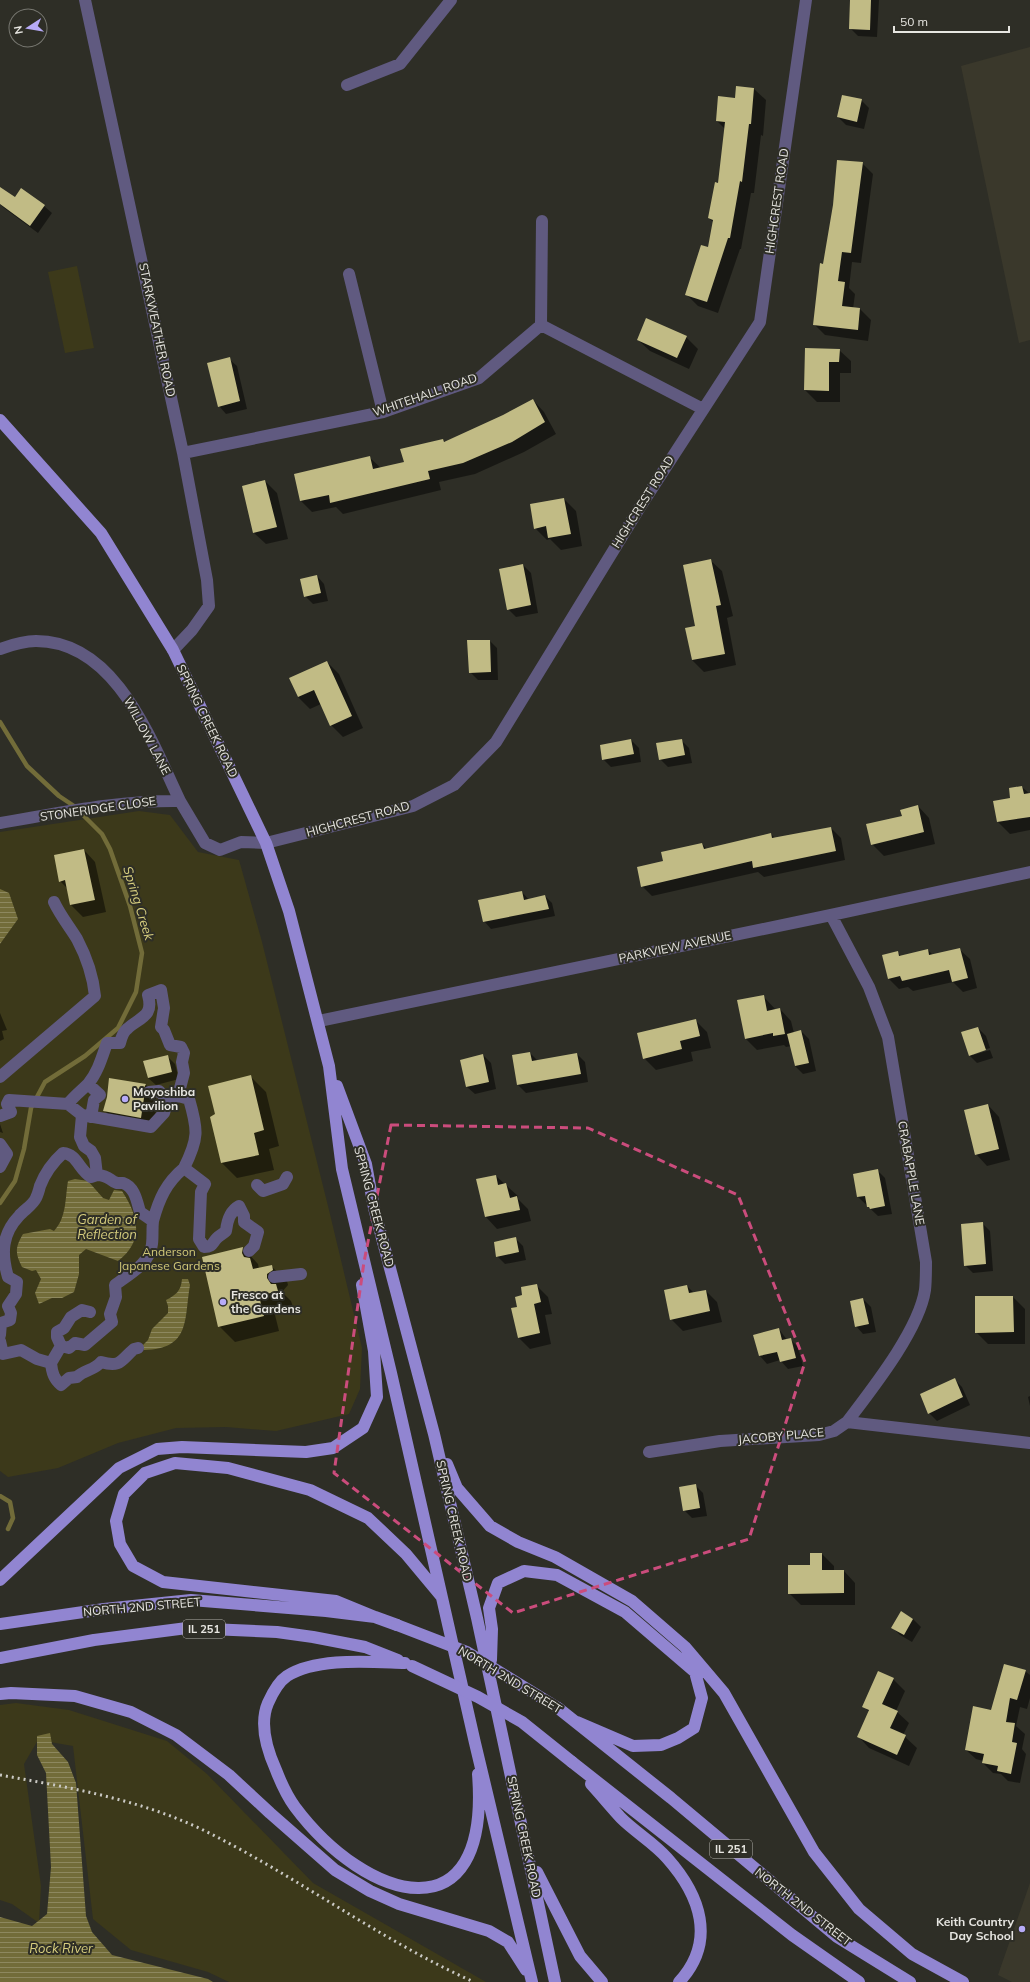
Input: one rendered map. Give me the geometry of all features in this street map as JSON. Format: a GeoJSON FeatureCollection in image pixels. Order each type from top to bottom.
{"type":"FeatureCollection","features":[{"type":"Feature","properties":{"kind":"main road","name":"SPRING CREEK ROAD"},"geometry":{"type":"LineString","coordinates":[[0,420],[101,533],[173,650],[266,843],[289,911],[319,1021],[329,1066],[342,1170],[391,1373],[475,1743],[532,1981]]}},
{"type":"Feature","properties":{"kind":"main road","name":"SPRING CREEK ROAD"},"geometry":{"type":"LineString","coordinates":[[329,1066],[366,1164],[374,1208],[434,1434],[490,1681],[555,1982]]}},
{"type":"Feature","properties":{"kind":"main road"},"geometry":{"type":"LineString","coordinates":[[0,1580],[119,1468],[157,1449],[182,1447],[306,1452],[333,1448],[363,1428],[377,1397],[374,1351],[342,1170]]}},
{"type":"Feature","properties":{"kind":"main road"},"geometry":{"type":"LineString","coordinates":[[434,1434],[457,1488],[490,1526],[518,1542],[555,1557],[632,1601],[685,1647],[724,1693],[814,1852],[859,1909],[912,1954],[963,1982]]}},
{"type":"Feature","properties":{"kind":"main road"},"geometry":{"type":"LineString","coordinates":[[375,1617],[336,1601],[163,1582],[133,1566],[120,1544],[116,1521],[124,1494],[145,1473],[176,1463],[228,1468],[310,1490],[368,1518],[406,1554],[443,1599]]}},
{"type":"Feature","properties":{"kind":"main road"},"geometry":{"type":"LineString","coordinates":[[490,1681],[492,1630],[489,1608],[498,1583],[524,1571],[557,1574],[626,1612],[695,1672],[702,1698],[700,1706],[694,1728],[678,1738],[661,1745],[633,1746],[577,1722]]}},
{"type":"Feature","properties":{"kind":"main road","name":"NORTH 2ND STREET"},"geometry":{"type":"LineString","coordinates":[[0,1624],[104,1608],[191,1600],[326,1611],[375,1617],[467,1652],[558,1708],[577,1722],[837,1937],[910,1982]]}},
{"type":"Feature","properties":{"kind":"main road","name":"NORTH 2ND STREET"},"geometry":{"type":"LineString","coordinates":[[0,1658],[94,1640],[187,1628],[276,1632],[364,1647],[409,1664],[478,1698],[522,1722],[792,1935],[859,1982]]}},
{"type":"Feature","properties":{"kind":"main road"},"geometry":{"type":"LineString","coordinates":[[409,1664],[357,1662],[301,1669],[285,1677],[273,1692],[264,1712],[264,1731],[270,1756],[294,1806],[314,1830],[346,1859],[376,1878],[398,1885],[429,1888],[447,1882],[460,1869],[470,1855],[476,1836],[478,1781],[475,1743]]}},
{"type":"Feature","properties":{"kind":"main road"},"geometry":{"type":"LineString","coordinates":[[0,1694],[11,1692],[75,1696],[131,1712],[176,1735],[229,1775],[335,1870],[370,1891],[399,1904],[489,1932],[508,1942],[532,1981]]}},
{"type":"Feature","properties":{"kind":"main road"},"geometry":{"type":"LineString","coordinates":[[572,1762],[622,1818],[666,1857],[685,1881],[699,1910],[702,1941],[696,1959],[679,1982]]}},
{"type":"Feature","properties":{"kind":"main road"},"geometry":{"type":"LineString","coordinates":[[528,1855],[580,1956],[602,1982]]}},
{"type":"Feature","properties":{"kind":"street","name":"STARKWEATHER ROAD"},"geometry":{"type":"LineString","coordinates":[[85,0],[183,452],[207,580],[209,606],[192,630],[173,650]]}},
{"type":"Feature","properties":{"kind":"street"},"geometry":{"type":"LineString","coordinates":[[347,85],[400,64],[451,0]]}},
{"type":"Feature","properties":{"kind":"street","name":"HIGHCREST ROAD"},"geometry":{"type":"LineString","coordinates":[[266,843],[413,806],[454,785],[496,742],[636,513],[760,322],[806,0]]}},
{"type":"Feature","properties":{"kind":"street"},"geometry":{"type":"LineString","coordinates":[[542,221],[541,325],[703,408]]}},
{"type":"Feature","properties":{"kind":"street"},"geometry":{"type":"LineString","coordinates":[[349,274],[383,412]]}},
{"type":"Feature","properties":{"kind":"street","name":"WHITEHALL ROAD"},"geometry":{"type":"LineString","coordinates":[[183,452],[383,412],[479,378],[541,325]]}},
{"type":"Feature","properties":{"kind":"street","name":"WILLOW LANE"},"geometry":{"type":"LineString","coordinates":[[0,649],[35,641],[55,643],[81,652],[105,671],[122,690],[139,716],[180,801]]}},
{"type":"Feature","properties":{"kind":"street","name":"STONERIDGE CLOSE"},"geometry":{"type":"LineString","coordinates":[[0,823],[149,800],[180,801]]}},
{"type":"Feature","properties":{"kind":"street"},"geometry":{"type":"LineString","coordinates":[[180,801],[205,843],[213,848],[220,850],[241,842],[266,843]]}},
{"type":"Feature","properties":{"kind":"street","name":"PARKVIEW AVENUE"},"geometry":{"type":"LineString","coordinates":[[319,1021],[831,915],[1030,872]]}},
{"type":"Feature","properties":{"kind":"street"},"geometry":{"type":"LineString","coordinates":[[0,1077],[95,996],[90,970],[84,955],[77,939],[54,902]]}},
{"type":"Feature","properties":{"kind":"street","name":"CRABAPPLE LANE"},"geometry":{"type":"LineString","coordinates":[[831,915],[869,987],[888,1038],[926,1262],[925,1291],[915,1321],[889,1364],[847,1422]]}},
{"type":"Feature","properties":{"kind":"street"},"geometry":{"type":"LineString","coordinates":[[0,1116],[10,1112],[7,1104],[9,1100],[23,1100],[62,1104],[87,1116],[151,1127],[164,1113],[173,1098],[184,1073],[182,1062],[184,1053],[181,1047],[170,1044],[164,1030],[161,1027],[164,1008],[161,990],[148,995],[150,1004],[148,1011],[142,1019],[126,1030],[120,1043],[107,1043],[98,1068],[88,1084],[62,1104]]}},
{"type":"Feature","properties":{"kind":"street"},"geometry":{"type":"LineString","coordinates":[[88,1084],[100,1096],[94,1100],[80,1137],[84,1146],[91,1151],[95,1158],[97,1175]]}},
{"type":"Feature","properties":{"kind":"street"},"geometry":{"type":"LineString","coordinates":[[60,1346],[69,1348],[74,1343],[85,1345],[112,1322],[110,1314],[116,1296],[115,1285],[135,1272],[147,1258],[152,1245],[153,1222],[160,1197],[166,1185],[184,1168],[194,1149],[196,1126],[189,1099],[173,1098],[159,1091],[149,1092]]}},
{"type":"Feature","properties":{"kind":"street"},"geometry":{"type":"LineString","coordinates":[[0,1144],[7,1154],[0,1167]]}},
{"type":"Feature","properties":{"kind":"street"},"geometry":{"type":"LineString","coordinates":[[0,1327],[10,1320],[12,1313],[8,1306],[16,1294],[16,1282],[8,1277],[4,1261],[2,1236],[17,1217],[36,1198],[46,1174],[55,1160],[62,1153],[68,1153],[74,1158],[84,1173],[91,1177],[97,1175],[108,1176],[116,1183],[124,1183],[131,1189],[136,1198],[140,1212],[153,1222]]}},
{"type":"Feature","properties":{"kind":"street"},"geometry":{"type":"LineString","coordinates":[[184,1168],[205,1184],[201,1192],[199,1239],[204,1247],[210,1247],[214,1244],[216,1238],[226,1231],[226,1222],[234,1209],[239,1206],[244,1216],[244,1222],[258,1232],[254,1246],[249,1251]]}},
{"type":"Feature","properties":{"kind":"street"},"geometry":{"type":"LineString","coordinates":[[257,1185],[263,1191],[283,1184],[287,1178]]}},
{"type":"Feature","properties":{"kind":"street"},"geometry":{"type":"LineString","coordinates":[[274,1277],[301,1274]]}},
{"type":"Feature","properties":{"kind":"street"},"geometry":{"type":"LineString","coordinates":[[60,1346],[56,1337],[58,1332],[64,1328],[71,1317],[82,1310],[90,1312]]}},
{"type":"Feature","properties":{"kind":"street"},"geometry":{"type":"LineString","coordinates":[[0,1341],[3,1354],[21,1350],[37,1359],[51,1363]]}},
{"type":"Feature","properties":{"kind":"street"},"geometry":{"type":"LineString","coordinates":[[60,1346],[51,1363],[56,1380],[62,1385],[69,1378],[77,1377],[82,1372],[98,1366],[101,1362],[110,1365],[120,1364],[134,1349],[138,1348]]}},
{"type":"Feature","properties":{"kind":"street"},"geometry":{"type":"LineString","coordinates":[[847,1422],[1030,1443]]}},
{"type":"Feature","properties":{"kind":"street","name":"JACOBY PLACE"},"geometry":{"type":"LineString","coordinates":[[649,1452],[720,1441],[818,1435],[834,1431],[847,1422]]}},
{"type":"Feature","properties":{"kind":"highlighted area"},"geometry":{"type":"Polygon","coordinates":[[[391,1125],[588,1128],[738,1195],[805,1362],[749,1539],[513,1613],[334,1473],[364,1262],[391,1125]]]}},
{"type":"Feature","properties":{"kind":"shaded area"},"geometry":{"type":"Polygon","coordinates":[[[1030,47],[1030,340],[1019,343],[961,66],[1030,47]]]}},
{"type":"Feature","properties":{"kind":"shaded area","name":"Keith Country Day School"},"geometry":{"type":"Polygon","coordinates":[[[1030,1883],[1030,1982],[1012,1982],[998,1975],[1030,1883]]]}},
{"type":"Feature","properties":{"kind":"green space"},"geometry":{"type":"Polygon","coordinates":[[[77,266],[94,348],[65,353],[48,272],[77,266]]]}},
{"type":"Feature","properties":{"kind":"green space","name":"Anderson Japanese Gardens"},"geometry":{"type":"Polygon","coordinates":[[[139,811],[170,815],[198,852],[239,860],[262,942],[362,1348],[360,1389],[349,1414],[276,1431],[226,1427],[176,1428],[118,1443],[58,1468],[8,1477],[0,1471],[0,832],[139,811]]]}},
{"type":"Feature","properties":{"kind":"green space"},"geometry":{"type":"Polygon","coordinates":[[[16,1703],[69,1710],[167,1741],[207,1774],[313,1883],[486,1982],[229,1982],[208,1972],[131,1950],[93,1919],[73,1746],[38,1740],[24,1764],[41,1886],[39,1923],[12,1904],[0,1900],[0,1705],[16,1703]]]}},
{"type":"Feature","properties":{"kind":"water"},"geometry":{"type":"Polygon","coordinates":[[[0,889],[9,893],[18,919],[0,944],[0,889]]]}},
{"type":"Feature","properties":{"kind":"water","name":"Garden of Reflection"},"geometry":{"type":"Polygon","coordinates":[[[75,1179],[88,1181],[103,1198],[109,1200],[114,1190],[122,1191],[128,1201],[135,1219],[135,1237],[132,1245],[118,1261],[86,1249],[79,1255],[79,1274],[74,1292],[62,1298],[52,1298],[39,1304],[35,1293],[41,1279],[36,1270],[32,1271],[22,1267],[17,1254],[18,1243],[23,1234],[50,1229],[54,1231],[61,1220],[65,1207],[68,1181],[75,1179]]]}},
{"type":"Feature","properties":{"kind":"water"},"geometry":{"type":"Polygon","coordinates":[[[182,1279],[188,1279],[190,1285],[185,1320],[178,1338],[170,1344],[159,1348],[144,1350],[142,1346],[148,1340],[152,1329],[168,1313],[166,1300],[177,1292],[182,1279]]]}},
{"type":"Feature","properties":{"kind":"water","name":"Rock River"},"geometry":{"type":"Polygon","coordinates":[[[50,1733],[52,1744],[68,1762],[76,1783],[86,1916],[92,1932],[112,1955],[208,1979],[213,1982],[0,1982],[0,1917],[32,1926],[47,1914],[51,1867],[46,1773],[37,1755],[37,1736],[50,1733]]]}},
{"type":"Feature","properties":{"kind":"building"},"geometry":{"type":"Polygon","coordinates":[[[850,0],[871,0],[870,30],[849,29],[850,0]]]}},
{"type":"Feature","properties":{"kind":"building"},"geometry":{"type":"Polygon","coordinates":[[[736,86],[754,88],[751,124],[749,124],[742,182],[740,181],[730,238],[728,238],[707,302],[685,295],[701,245],[708,247],[713,220],[708,218],[715,182],[718,183],[725,122],[716,121],[718,96],[735,98],[736,86]]]}},
{"type":"Feature","properties":{"kind":"building"},"geometry":{"type":"Polygon","coordinates":[[[842,95],[862,99],[857,122],[837,117],[842,95]]]}},
{"type":"Feature","properties":{"kind":"building"},"geometry":{"type":"Polygon","coordinates":[[[837,160],[863,162],[851,253],[842,252],[838,281],[845,282],[842,306],[860,308],[858,330],[813,325],[820,263],[823,264],[833,205],[837,160]]]}},
{"type":"Feature","properties":{"kind":"building"},"geometry":{"type":"Polygon","coordinates":[[[0,187],[15,197],[21,188],[45,205],[30,226],[0,204],[0,187]]]}},
{"type":"Feature","properties":{"kind":"building"},"geometry":{"type":"Polygon","coordinates":[[[646,318],[687,336],[677,358],[637,340],[646,318]]]}},
{"type":"Feature","properties":{"kind":"building"},"geometry":{"type":"Polygon","coordinates":[[[805,348],[840,349],[839,362],[829,362],[829,391],[804,390],[805,348]]]}},
{"type":"Feature","properties":{"kind":"building"},"geometry":{"type":"Polygon","coordinates":[[[230,357],[240,401],[218,407],[207,363],[230,357]]]}},
{"type":"Feature","properties":{"kind":"building"},"geometry":{"type":"Polygon","coordinates":[[[533,399],[545,422],[512,442],[463,463],[428,471],[430,479],[330,503],[329,495],[300,501],[294,474],[370,456],[373,469],[404,462],[400,449],[443,439],[444,442],[503,415],[533,399]]]}},
{"type":"Feature","properties":{"kind":"building"},"geometry":{"type":"Polygon","coordinates":[[[265,480],[277,527],[253,533],[242,486],[265,480]]]}},
{"type":"Feature","properties":{"kind":"building"},"geometry":{"type":"Polygon","coordinates":[[[564,498],[571,534],[548,538],[546,526],[534,529],[530,504],[564,498]]]}},
{"type":"Feature","properties":{"kind":"building"},"geometry":{"type":"Polygon","coordinates":[[[711,559],[721,605],[716,606],[725,654],[692,660],[685,628],[695,626],[683,565],[711,559]]]}},
{"type":"Feature","properties":{"kind":"building"},"geometry":{"type":"Polygon","coordinates":[[[523,564],[531,605],[507,610],[499,569],[523,564]]]}},
{"type":"Feature","properties":{"kind":"building"},"geometry":{"type":"Polygon","coordinates":[[[317,575],[321,593],[304,597],[300,579],[317,575]]]}},
{"type":"Feature","properties":{"kind":"building"},"geometry":{"type":"Polygon","coordinates":[[[467,640],[490,640],[491,672],[469,673],[467,640]]]}},
{"type":"Feature","properties":{"kind":"building"},"geometry":{"type":"Polygon","coordinates":[[[327,661],[352,716],[330,726],[314,690],[298,697],[289,678],[327,661]]]}},
{"type":"Feature","properties":{"kind":"building"},"geometry":{"type":"Polygon","coordinates":[[[631,739],[634,754],[602,760],[600,745],[631,739]]]}},
{"type":"Feature","properties":{"kind":"building"},"geometry":{"type":"Polygon","coordinates":[[[682,739],[685,755],[659,760],[656,743],[682,739]]]}},
{"type":"Feature","properties":{"kind":"building"},"geometry":{"type":"Polygon","coordinates":[[[1022,786],[1024,794],[1030,793],[1030,817],[997,822],[993,801],[1010,798],[1009,788],[1022,786]]]}},
{"type":"Feature","properties":{"kind":"building"},"geometry":{"type":"Polygon","coordinates":[[[918,805],[924,832],[871,845],[866,824],[902,816],[900,810],[918,805]]]}},
{"type":"Feature","properties":{"kind":"building"},"geometry":{"type":"Polygon","coordinates":[[[831,827],[836,851],[753,868],[752,861],[641,887],[637,867],[663,861],[661,852],[702,843],[704,849],[771,833],[772,838],[831,827]]]}},
{"type":"Feature","properties":{"kind":"building"},"geometry":{"type":"Polygon","coordinates":[[[84,849],[95,900],[70,905],[65,880],[59,882],[54,855],[84,849]]]}},
{"type":"Feature","properties":{"kind":"building"},"geometry":{"type":"Polygon","coordinates":[[[522,891],[524,900],[545,895],[549,909],[483,922],[478,900],[522,891]]]}},
{"type":"Feature","properties":{"kind":"building"},"geometry":{"type":"Polygon","coordinates":[[[960,948],[968,978],[952,982],[949,970],[902,981],[900,976],[888,979],[882,955],[898,951],[899,956],[928,949],[929,955],[960,948]]]}},
{"type":"Feature","properties":{"kind":"building"},"geometry":{"type":"Polygon","coordinates":[[[764,995],[767,1011],[780,1008],[785,1034],[773,1036],[773,1033],[745,1039],[737,1000],[764,995]]]}},
{"type":"Feature","properties":{"kind":"building"},"geometry":{"type":"Polygon","coordinates":[[[696,1019],[700,1036],[680,1041],[682,1049],[643,1059],[637,1033],[696,1019]]]}},
{"type":"Feature","properties":{"kind":"building"},"geometry":{"type":"Polygon","coordinates":[[[978,1027],[986,1050],[969,1056],[961,1032],[978,1027]]]}},
{"type":"Feature","properties":{"kind":"building"},"geometry":{"type":"Polygon","coordinates":[[[801,1030],[809,1063],[795,1066],[787,1034],[801,1030]]]}},
{"type":"Feature","properties":{"kind":"building"},"geometry":{"type":"Polygon","coordinates":[[[530,1052],[532,1061],[577,1053],[581,1074],[517,1085],[512,1055],[530,1052]]]}},
{"type":"Feature","properties":{"kind":"building"},"geometry":{"type":"Polygon","coordinates":[[[483,1054],[489,1082],[466,1087],[460,1060],[483,1054]]]}},
{"type":"Feature","properties":{"kind":"building"},"geometry":{"type":"Polygon","coordinates":[[[168,1055],[172,1072],[148,1078],[143,1061],[168,1055]]]}},
{"type":"Feature","properties":{"kind":"building"},"geometry":{"type":"Polygon","coordinates":[[[251,1075],[264,1130],[254,1133],[259,1155],[221,1163],[210,1117],[215,1114],[208,1086],[251,1075]]]}},
{"type":"Feature","properties":{"kind":"building","name":"Moyoshiba Pavilion"},"geometry":{"type":"Polygon","coordinates":[[[109,1078],[146,1084],[142,1092],[144,1098],[141,1118],[103,1111],[107,1097],[109,1078]]]}},
{"type":"Feature","properties":{"kind":"building"},"geometry":{"type":"Polygon","coordinates":[[[988,1104],[999,1149],[975,1155],[964,1110],[988,1104]]]}},
{"type":"Feature","properties":{"kind":"building"},"geometry":{"type":"Polygon","coordinates":[[[878,1169],[885,1206],[870,1209],[867,1207],[865,1196],[857,1197],[853,1174],[878,1169]]]}},
{"type":"Feature","properties":{"kind":"building"},"geometry":{"type":"Polygon","coordinates":[[[496,1175],[498,1185],[506,1183],[510,1198],[517,1196],[520,1210],[485,1217],[476,1179],[496,1175]]]}},
{"type":"Feature","properties":{"kind":"building"},"geometry":{"type":"Polygon","coordinates":[[[983,1222],[986,1264],[964,1266],[961,1224],[983,1222]]]}},
{"type":"Feature","properties":{"kind":"building"},"geometry":{"type":"Polygon","coordinates":[[[516,1237],[519,1252],[496,1257],[494,1242],[516,1237]]]}},
{"type":"Feature","properties":{"kind":"building"},"geometry":{"type":"Polygon","coordinates":[[[243,1247],[242,1253],[244,1257],[250,1258],[253,1269],[272,1265],[273,1270],[267,1274],[267,1278],[271,1284],[276,1284],[278,1291],[259,1296],[264,1316],[218,1327],[202,1257],[243,1247]]]}},
{"type":"Feature","properties":{"kind":"building"},"geometry":{"type":"Polygon","coordinates":[[[537,1284],[541,1302],[534,1304],[540,1333],[518,1338],[511,1308],[517,1307],[515,1297],[522,1295],[521,1287],[537,1284]]]}},
{"type":"Feature","properties":{"kind":"building"},"geometry":{"type":"Polygon","coordinates":[[[687,1285],[689,1293],[706,1290],[710,1311],[670,1320],[664,1290],[687,1285]]]}},
{"type":"Feature","properties":{"kind":"building"},"geometry":{"type":"Polygon","coordinates":[[[975,1296],[1013,1296],[1014,1332],[975,1333],[975,1296]]]}},
{"type":"Feature","properties":{"kind":"building"},"geometry":{"type":"Polygon","coordinates":[[[863,1298],[869,1324],[855,1327],[850,1301],[863,1298]]]}},
{"type":"Feature","properties":{"kind":"building"},"geometry":{"type":"Polygon","coordinates":[[[779,1328],[782,1340],[791,1338],[796,1358],[780,1362],[777,1352],[759,1356],[753,1335],[779,1328]]]}},
{"type":"Feature","properties":{"kind":"building"},"geometry":{"type":"Polygon","coordinates":[[[955,1378],[963,1397],[928,1414],[920,1394],[955,1378]]]}},
{"type":"Feature","properties":{"kind":"building"},"geometry":{"type":"Polygon","coordinates":[[[696,1484],[700,1508],[683,1511],[679,1487],[696,1484]]]}},
{"type":"Feature","properties":{"kind":"building"},"geometry":{"type":"Polygon","coordinates":[[[810,1553],[822,1553],[822,1570],[844,1570],[844,1593],[788,1594],[788,1565],[810,1565],[810,1553]]]}},
{"type":"Feature","properties":{"kind":"building"},"geometry":{"type":"Polygon","coordinates":[[[901,1611],[913,1619],[904,1635],[891,1628],[901,1611]]]}},
{"type":"Feature","properties":{"kind":"building"},"geometry":{"type":"Polygon","coordinates":[[[1004,1664],[1026,1670],[1017,1700],[1010,1698],[1006,1722],[1015,1723],[1012,1742],[1017,1743],[1011,1774],[997,1771],[998,1766],[982,1763],[984,1754],[965,1750],[973,1706],[991,1710],[1004,1664]]]}},
{"type":"Feature","properties":{"kind":"building"},"geometry":{"type":"Polygon","coordinates":[[[878,1671],[894,1678],[882,1704],[898,1711],[890,1728],[906,1735],[897,1755],[857,1737],[869,1710],[862,1707],[878,1671]]]}},
{"type":"Feature","properties":{"kind":"waterway","name":"Spring Creek"},"geometry":{"type":"LineString","coordinates":[[0,722],[27,766],[59,796],[74,806],[102,834],[110,849],[130,906],[142,953],[136,992],[118,1028],[85,1056],[45,1082],[31,1108],[24,1149],[15,1181],[0,1203]]}},
{"type":"Feature","properties":{"kind":"waterway","name":"Spring Creek"},"geometry":{"type":"LineString","coordinates":[[0,1496],[10,1502],[13,1518],[8,1529]]}},
{"type":"Feature","properties":{"kind":"railway"},"geometry":{"type":"LineString","coordinates":[[0,1775],[101,1795],[151,1809],[199,1828],[269,1865],[370,1927],[439,1965],[474,1982]]}},
{"type":"Feature","properties":{"kind":"place","name":"Moyoshiba Pavilion"},"geometry":{"type":"Point","coordinates":[125,1099]}},
{"type":"Feature","properties":{"kind":"place","name":"Fresco at the Gardens"},"geometry":{"type":"Point","coordinates":[223,1302]}},
{"type":"Feature","properties":{"kind":"place","name":"Keith Country Day School"},"geometry":{"type":"Point","coordinates":[1022,1929]}}]}
